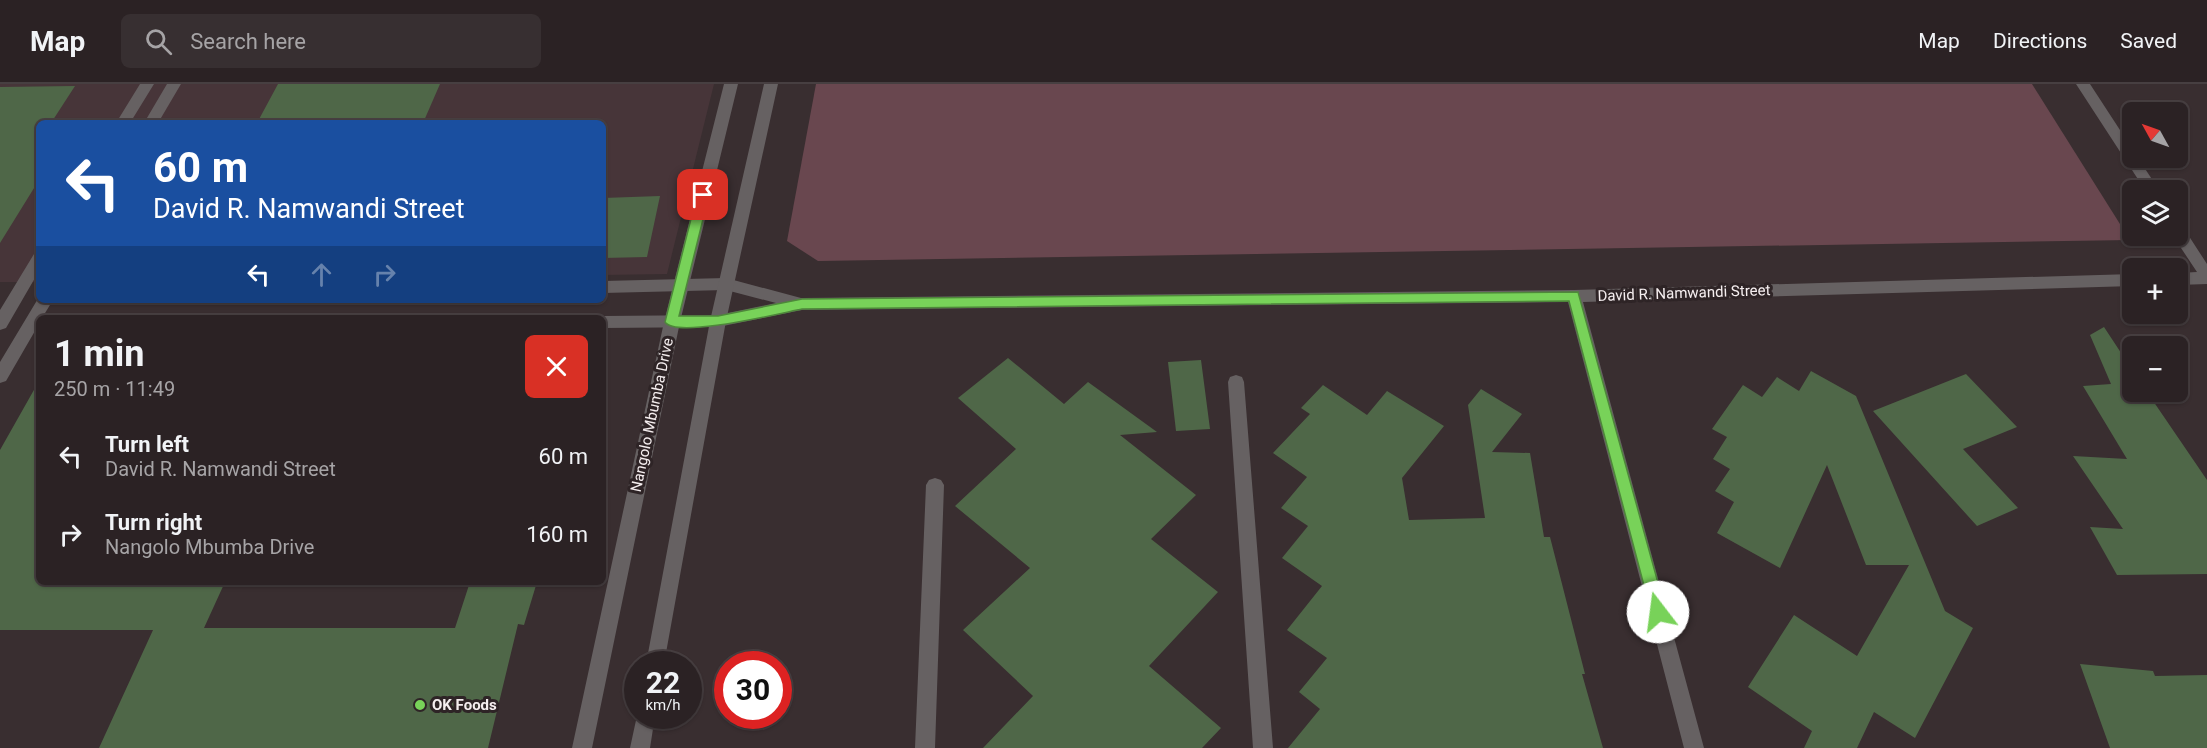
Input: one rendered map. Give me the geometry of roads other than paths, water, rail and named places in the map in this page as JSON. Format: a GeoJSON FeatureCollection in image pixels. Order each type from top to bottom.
{"type":"FeatureCollection","features":[{"type":"Feature","properties":{"kind":"street"},"geometry":{"type":"LineString","coordinates":[[125,120],[147,84]]}},
{"type":"Feature","properties":{"kind":"street"},"geometry":{"type":"LineString","coordinates":[[153,120],[174,84]]}},
{"type":"Feature","properties":{"kind":"street","name":"Nangolo Mbumba Drive"},"geometry":{"type":"LineString","coordinates":[[582,748],[680,285],[731,84]]}},
{"type":"Feature","properties":{"kind":"street"},"geometry":{"type":"LineString","coordinates":[[657,651],[718,321],[771,84]]}},
{"type":"Feature","properties":{"kind":"street"},"geometry":{"type":"LineString","coordinates":[[2083,84],[2145,180]]}},
{"type":"Feature","properties":{"kind":"street"},"geometry":{"type":"LineString","coordinates":[[2187,246],[2207,277],[2188,278]]}},
{"type":"Feature","properties":{"kind":"street"},"geometry":{"type":"LineString","coordinates":[[35,323],[0,323],[8,297],[36,262]]}},
{"type":"Feature","properties":{"kind":"street","name":"David R. Namwandi Street"},"geometry":{"type":"LineString","coordinates":[[606,322],[718,321],[802,304],[1574,296],[2122,280]]}},
{"type":"Feature","properties":{"kind":"street","name":"David R. Namwandi Street"},"geometry":{"type":"LineString","coordinates":[[606,286],[726,284],[802,304]]}},
{"type":"Feature","properties":{"kind":"street"},"geometry":{"type":"LineString","coordinates":[[1574,296],[1694,748]]}},
{"type":"Feature","properties":{"kind":"street"},"geometry":{"type":"LineString","coordinates":[[8,297],[36,297]]}},
{"type":"Feature","properties":{"kind":"street"},"geometry":{"type":"LineString","coordinates":[[0,376],[35,323]]}},
{"type":"Feature","properties":{"kind":"street"},"geometry":{"type":"LineString","coordinates":[[1236,382],[1263,748]]}},
{"type":"Feature","properties":{"kind":"street"},"geometry":{"type":"LineString","coordinates":[[925,748],[935,485]]}},
{"type":"Feature","properties":{"kind":"street"},"geometry":{"type":"LineString","coordinates":[[640,748],[643,729]]}},
{"type":"Feature","properties":{"kind":"place","name":"OK Foods"},"geometry":{"type":"Point","coordinates":[420,705]}}]}
